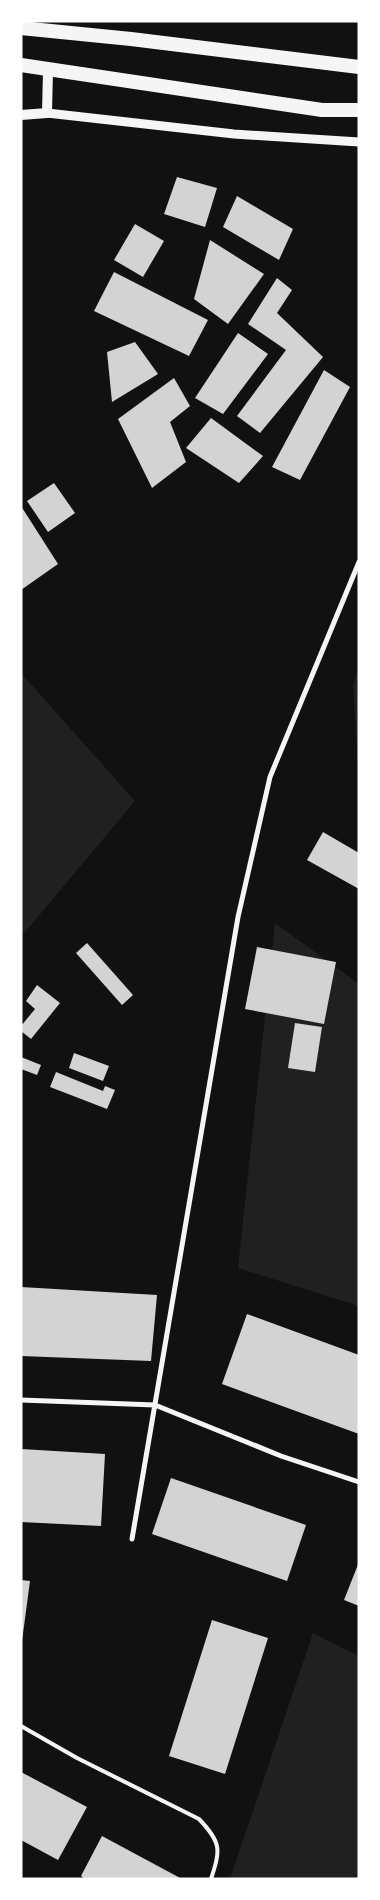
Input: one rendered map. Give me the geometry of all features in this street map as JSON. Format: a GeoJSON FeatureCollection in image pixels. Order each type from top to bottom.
{"type":"FeatureCollection","features":[{"type":"Feature","properties":{"kind":"highway"},"geometry":{"type":"LineString","coordinates":[[27,26],[359,67]]}},
{"type":"Feature","properties":{"kind":"highway"},"geometry":{"type":"LineString","coordinates":[[21,66],[322,110],[359,110]]}},
{"type":"Feature","properties":{"kind":"main road"},"geometry":{"type":"LineString","coordinates":[[21,115],[47,113],[48,70]]}},
{"type":"Feature","properties":{"kind":"street"},"geometry":{"type":"LineString","coordinates":[[47,113],[234,134],[359,142]]}},
{"type":"Feature","properties":{"kind":"street"},"geometry":{"type":"LineString","coordinates":[[132,1539],[238,917],[270,777],[359,562]]}},
{"type":"Feature","properties":{"kind":"street"},"geometry":{"type":"LineString","coordinates":[[21,1400],[155,1405],[281,1456],[359,1482]]}},
{"type":"Feature","properties":{"kind":"lane"},"geometry":{"type":"LineString","coordinates":[[21,1726],[77,1758],[199,1819],[214,1835],[219,1856],[211,1879]]}},
{"type":"Feature","properties":{"kind":"shaded area"},"geometry":{"type":"Polygon","coordinates":[[[359,667],[359,783],[353,685],[359,667]]]}},
{"type":"Feature","properties":{"kind":"shaded area"},"geometry":{"type":"Polygon","coordinates":[[[21,673],[135,801],[21,937],[21,673]]]}},
{"type":"Feature","properties":{"kind":"shaded area"},"geometry":{"type":"Polygon","coordinates":[[[275,923],[359,984],[359,1306],[238,1268],[275,923]]]}},
{"type":"Feature","properties":{"kind":"shaded area"},"geometry":{"type":"Polygon","coordinates":[[[313,1633],[359,1656],[359,1877],[357,1879],[230,1879],[313,1633]]]}},
{"type":"Feature","properties":{"kind":"building"},"geometry":{"type":"Polygon","coordinates":[[[177,177],[217,188],[205,227],[164,214],[177,177]]]}},
{"type":"Feature","properties":{"kind":"building"},"geometry":{"type":"Polygon","coordinates":[[[237,196],[293,229],[279,260],[223,227],[237,196]]]}},
{"type":"Feature","properties":{"kind":"building"},"geometry":{"type":"Polygon","coordinates":[[[135,224],[164,241],[143,277],[114,260],[135,224]]]}},
{"type":"Feature","properties":{"kind":"building"},"geometry":{"type":"Polygon","coordinates":[[[210,240],[264,274],[228,324],[194,299],[210,240]]]}},
{"type":"Feature","properties":{"kind":"building"},"geometry":{"type":"Polygon","coordinates":[[[114,272],[208,320],[189,356],[94,311],[114,272]]]}},
{"type":"Feature","properties":{"kind":"building"},"geometry":{"type":"Polygon","coordinates":[[[277,278],[292,290],[277,313],[323,357],[260,433],[237,416],[286,350],[248,324],[277,278]]]}},
{"type":"Feature","properties":{"kind":"building"},"geometry":{"type":"Polygon","coordinates":[[[238,333],[268,354],[223,414],[195,398],[238,333]]]}},
{"type":"Feature","properties":{"kind":"building"},"geometry":{"type":"Polygon","coordinates":[[[135,342],[158,374],[112,402],[107,352],[135,342]]]}},
{"type":"Feature","properties":{"kind":"building"},"geometry":{"type":"Polygon","coordinates":[[[324,370],[350,387],[300,480],[272,467],[324,370]]]}},
{"type":"Feature","properties":{"kind":"building"},"geometry":{"type":"Polygon","coordinates":[[[174,378],[190,406],[170,422],[186,462],[152,488],[118,419],[174,378]]]}},
{"type":"Feature","properties":{"kind":"building"},"geometry":{"type":"Polygon","coordinates":[[[211,418],[263,456],[239,483],[186,448],[211,418]]]}},
{"type":"Feature","properties":{"kind":"building"},"geometry":{"type":"Polygon","coordinates":[[[54,483],[75,513],[48,532],[27,501],[54,483]]]}},
{"type":"Feature","properties":{"kind":"building"},"geometry":{"type":"Polygon","coordinates":[[[21,506],[58,564],[21,590],[21,506]]]}},
{"type":"Feature","properties":{"kind":"building"},"geometry":{"type":"Polygon","coordinates":[[[323,832],[359,853],[359,889],[307,860],[323,832]]]}},
{"type":"Feature","properties":{"kind":"building"},"geometry":{"type":"Polygon","coordinates":[[[87,943],[133,995],[122,1005],[76,953],[87,943]]]}},
{"type":"Feature","properties":{"kind":"building"},"geometry":{"type":"Polygon","coordinates":[[[257,947],[336,962],[324,1024],[245,1009],[257,947]]]}},
{"type":"Feature","properties":{"kind":"building"},"geometry":{"type":"Polygon","coordinates":[[[37,985],[60,1003],[31,1039],[21,1031],[21,1026],[35,1009],[26,1001],[37,985]]]}},
{"type":"Feature","properties":{"kind":"building"},"geometry":{"type":"Polygon","coordinates":[[[295,1023],[322,1027],[315,1072],[288,1068],[295,1023]]]}},
{"type":"Feature","properties":{"kind":"building"},"geometry":{"type":"Polygon","coordinates":[[[74,1053],[109,1066],[103,1081],[69,1068],[74,1053]]]}},
{"type":"Feature","properties":{"kind":"building"},"geometry":{"type":"Polygon","coordinates":[[[21,1057],[41,1065],[37,1075],[21,1069],[21,1057]]]}},
{"type":"Feature","properties":{"kind":"building"},"geometry":{"type":"Polygon","coordinates":[[[56,1072],[103,1091],[105,1086],[115,1090],[107,1109],[50,1087],[56,1072]]]}},
{"type":"Feature","properties":{"kind":"building"},"geometry":{"type":"Polygon","coordinates":[[[21,1287],[157,1295],[151,1361],[21,1356],[21,1287]]]}},
{"type":"Feature","properties":{"kind":"building"},"geometry":{"type":"Polygon","coordinates":[[[247,1314],[359,1355],[359,1434],[222,1384],[247,1314]]]}},
{"type":"Feature","properties":{"kind":"building"},"geometry":{"type":"Polygon","coordinates":[[[21,1449],[105,1454],[101,1526],[21,1522],[21,1449]]]}},
{"type":"Feature","properties":{"kind":"building"},"geometry":{"type":"Polygon","coordinates":[[[171,1478],[306,1525],[287,1581],[152,1534],[171,1478]]]}},
{"type":"Feature","properties":{"kind":"building"},"geometry":{"type":"Polygon","coordinates":[[[359,1562],[359,1606],[344,1600],[359,1562]]]}},
{"type":"Feature","properties":{"kind":"building"},"geometry":{"type":"Polygon","coordinates":[[[21,1580],[30,1581],[22,1641],[21,1641],[21,1580]]]}},
{"type":"Feature","properties":{"kind":"building"},"geometry":{"type":"Polygon","coordinates":[[[212,1620],[268,1638],[225,1774],[169,1756],[212,1620]]]}},
{"type":"Feature","properties":{"kind":"building"},"geometry":{"type":"Polygon","coordinates":[[[21,1772],[87,1807],[58,1860],[21,1840],[21,1772]]]}},
{"type":"Feature","properties":{"kind":"building"},"geometry":{"type":"Polygon","coordinates":[[[102,1836],[182,1879],[85,1879],[81,1876],[102,1836]]]}}]}
